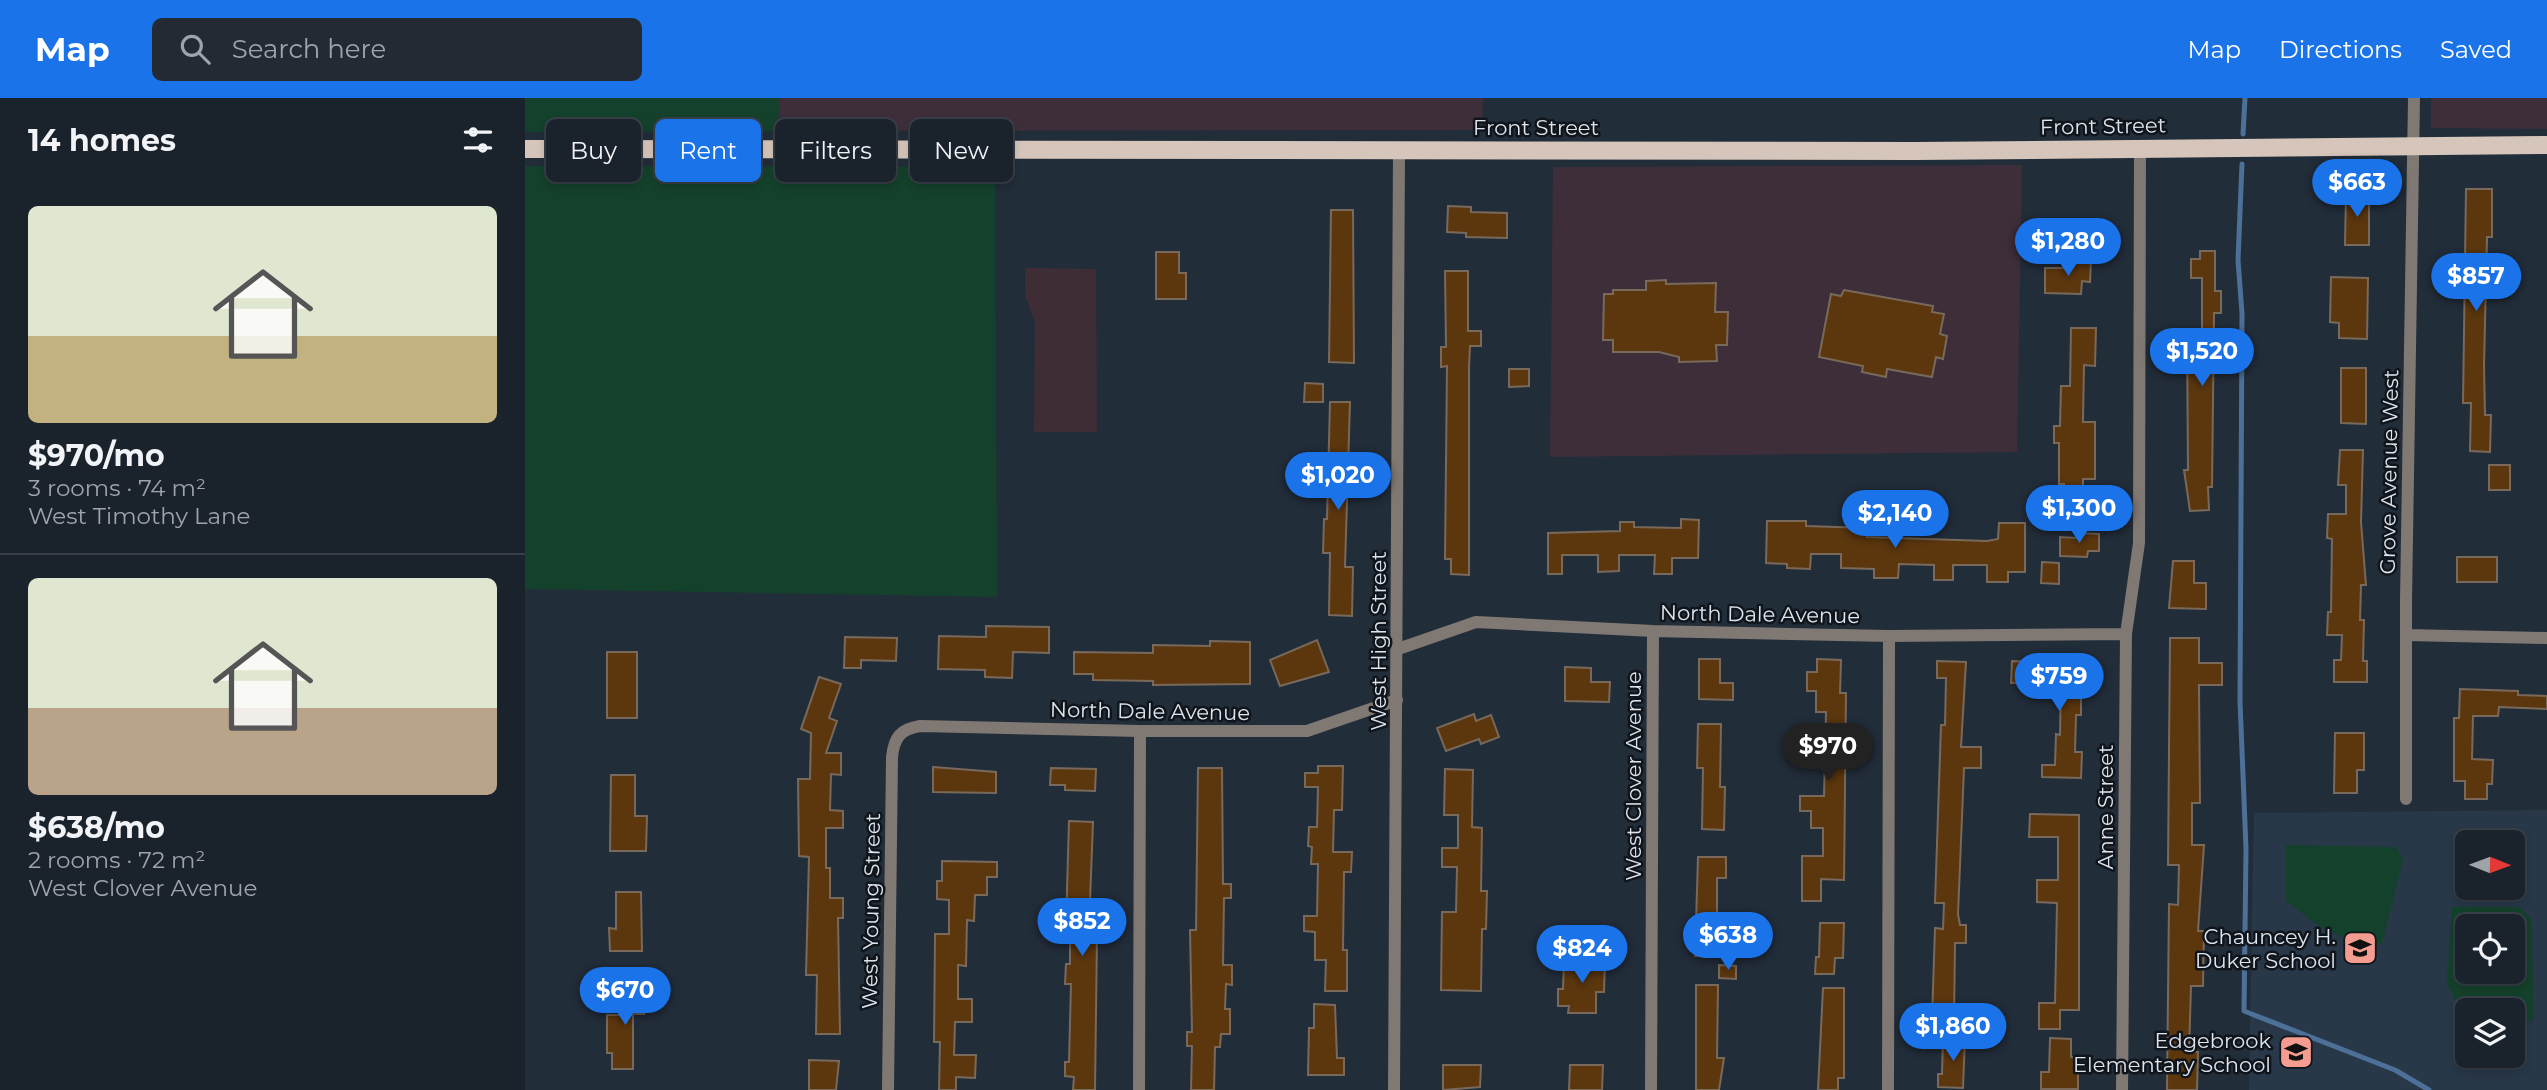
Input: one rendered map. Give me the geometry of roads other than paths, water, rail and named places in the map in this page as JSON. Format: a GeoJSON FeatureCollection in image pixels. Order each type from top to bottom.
{"type":"FeatureCollection","features":[{"type":"Feature","properties":{"kind":"main road","name":"Front Street"},"geometry":{"type":"LineString","coordinates":[[525,149],[1399,150],[2547,145]]}},
{"type":"Feature","properties":{"kind":"street","name":"Grove Avenue West"},"geometry":{"type":"LineString","coordinates":[[2406,799],[2414,98]]}},
{"type":"Feature","properties":{"kind":"street","name":"Anne Street"},"geometry":{"type":"LineString","coordinates":[[2122,1090],[2126,634],[2139,543],[2140,148]]}},
{"type":"Feature","properties":{"kind":"street","name":"West High Street"},"geometry":{"type":"LineString","coordinates":[[1394,1090],[1399,150]]}},
{"type":"Feature","properties":{"kind":"street","name":"North Dale Avenue"},"geometry":{"type":"LineString","coordinates":[[1398,649],[1476,622],[1653,631],[1889,636],[2126,634]]}},
{"type":"Feature","properties":{"kind":"street","name":"West Clover Avenue"},"geometry":{"type":"LineString","coordinates":[[1651,1090],[1653,631]]}},
{"type":"Feature","properties":{"kind":"street"},"geometry":{"type":"LineString","coordinates":[[2406,635],[2547,638]]}},
{"type":"Feature","properties":{"kind":"street"},"geometry":{"type":"LineString","coordinates":[[1888,1090],[1889,636]]}},
{"type":"Feature","properties":{"kind":"street","name":"North Dale Avenue"},"geometry":{"type":"LineString","coordinates":[[899,733],[921,726],[1140,731],[1307,731],[1397,700]]}},
{"type":"Feature","properties":{"kind":"street"},"geometry":{"type":"LineString","coordinates":[[1139,1090],[1140,731]]}},
{"type":"Feature","properties":{"kind":"street","name":"West Young Street"},"geometry":{"type":"LineString","coordinates":[[888,1090],[892,757],[899,733]]}},
{"type":"Feature","properties":{"kind":"waterway"},"geometry":{"type":"LineString","coordinates":[[2243,134],[2245,98]]}},
{"type":"Feature","properties":{"kind":"waterway"},"geometry":{"type":"LineString","coordinates":[[2242,164],[2238,260],[2242,313],[2240,701],[2246,849],[2244,1011],[2395,1070],[2429,1090]]}},
{"type":"Feature","properties":{"kind":"place","name":"Chauncey H. Duker School"},"geometry":{"type":"Point","coordinates":[2360,948]}},
{"type":"Feature","properties":{"kind":"place","name":"Edgebrook Elementary School"},"geometry":{"type":"Point","coordinates":[2296,1052]}}]}
